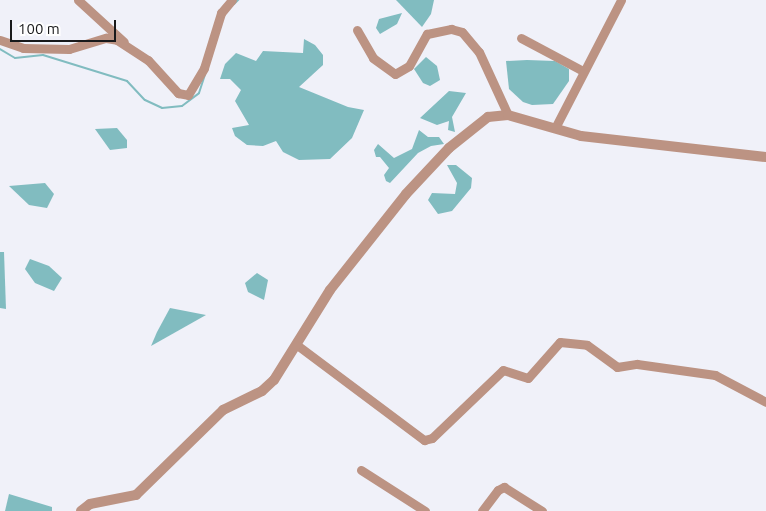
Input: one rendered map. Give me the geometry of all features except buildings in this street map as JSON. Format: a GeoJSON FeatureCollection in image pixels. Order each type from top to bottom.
{"type":"FeatureCollection","features":[{"type":"Feature","properties":{"kind":"street"},"geometry":{"type":"LineString","coordinates":[[78,0],[127,45],[148,60],[178,93],[188,95],[204,68],[226,2]]}},
{"type":"Feature","properties":{"kind":"street"},"geometry":{"type":"LineString","coordinates":[[554,128],[620,0]]}},
{"type":"Feature","properties":{"kind":"street"},"geometry":{"type":"LineString","coordinates":[[357,30],[373,58],[395,74],[409,66],[427,34],[451,29],[462,32],[479,52],[508,115]]}},
{"type":"Feature","properties":{"kind":"street"},"geometry":{"type":"LineString","coordinates":[[0,40],[23,48],[69,48],[106,38],[127,45]]}},
{"type":"Feature","properties":{"kind":"street"},"geometry":{"type":"LineString","coordinates":[[521,38],[583,71]]}},
{"type":"Feature","properties":{"kind":"street"},"geometry":{"type":"LineString","coordinates":[[81,511],[90,504],[136,495],[223,410],[262,390],[274,380],[330,290],[406,194],[449,148],[488,117],[508,115],[581,136],[766,158]]}},
{"type":"Feature","properties":{"kind":"street"},"geometry":{"type":"LineString","coordinates":[[297,345],[424,440],[432,438],[503,370],[528,378],[560,342],[587,345],[617,367],[636,364],[715,375],[766,402]]}},
{"type":"Feature","properties":{"kind":"street"},"geometry":{"type":"LineString","coordinates":[[361,470],[425,511]]}},
{"type":"Feature","properties":{"kind":"street"},"geometry":{"type":"LineString","coordinates":[[482,511],[498,490],[504,487],[542,511]]}},
{"type":"Feature","properties":{"kind":"water"},"geometry":{"type":"Polygon","coordinates":[[[396,0],[434,0],[431,14],[422,27],[396,0]]]}},
{"type":"Feature","properties":{"kind":"water"},"geometry":{"type":"Polygon","coordinates":[[[402,13],[397,24],[380,34],[376,28],[379,19],[402,13]]]}},
{"type":"Feature","properties":{"kind":"water"},"geometry":{"type":"Polygon","coordinates":[[[304,39],[315,45],[323,55],[323,65],[299,87],[348,107],[364,110],[352,138],[330,159],[299,160],[283,152],[276,141],[263,146],[247,145],[235,136],[232,128],[249,125],[235,101],[241,90],[230,79],[220,79],[225,64],[236,53],[256,61],[263,51],[303,53],[304,39]]]}},
{"type":"Feature","properties":{"kind":"water"},"geometry":{"type":"Polygon","coordinates":[[[426,57],[437,66],[440,80],[430,86],[423,83],[414,69],[426,57]]]}},
{"type":"Feature","properties":{"kind":"water"},"geometry":{"type":"Polygon","coordinates":[[[506,61],[555,61],[569,69],[569,81],[553,104],[532,105],[523,102],[509,89],[506,61]]]}},
{"type":"Feature","properties":{"kind":"water"},"geometry":{"type":"Polygon","coordinates":[[[449,91],[466,93],[452,117],[455,132],[448,130],[449,121],[437,125],[420,118],[449,91]]]}},
{"type":"Feature","properties":{"kind":"water"},"geometry":{"type":"Polygon","coordinates":[[[117,128],[127,140],[127,148],[110,150],[95,129],[117,128]]]}},
{"type":"Feature","properties":{"kind":"water"},"geometry":{"type":"Polygon","coordinates":[[[419,130],[428,137],[439,137],[444,144],[431,146],[418,153],[390,183],[386,181],[384,175],[389,168],[380,157],[376,157],[374,150],[378,144],[394,158],[412,149],[419,130]]]}},
{"type":"Feature","properties":{"kind":"water"},"geometry":{"type":"Polygon","coordinates":[[[447,165],[456,165],[472,178],[471,188],[452,211],[438,214],[428,200],[432,193],[455,194],[457,183],[447,165]]]}},
{"type":"Feature","properties":{"kind":"water"},"geometry":{"type":"Polygon","coordinates":[[[45,183],[54,194],[47,208],[29,205],[9,186],[45,183]]]}},
{"type":"Feature","properties":{"kind":"water"},"geometry":{"type":"Polygon","coordinates":[[[0,252],[4,252],[6,309],[0,308],[0,252]]]}},
{"type":"Feature","properties":{"kind":"water"},"geometry":{"type":"Polygon","coordinates":[[[30,259],[49,266],[62,278],[54,291],[35,283],[25,269],[30,259]]]}},
{"type":"Feature","properties":{"kind":"water"},"geometry":{"type":"Polygon","coordinates":[[[257,273],[268,280],[264,300],[248,292],[245,283],[257,273]]]}},
{"type":"Feature","properties":{"kind":"water"},"geometry":{"type":"Polygon","coordinates":[[[170,308],[206,315],[151,346],[157,332],[170,308]]]}},
{"type":"Feature","properties":{"kind":"water"},"geometry":{"type":"Polygon","coordinates":[[[9,494],[52,507],[52,511],[5,511],[9,494]]]}},
{"type":"Feature","properties":{"kind":"waterway"},"geometry":{"type":"LineString","coordinates":[[234,4],[238,0]]}},
{"type":"Feature","properties":{"kind":"waterway"},"geometry":{"type":"LineString","coordinates":[[0,49],[15,58],[43,55],[127,81],[145,100],[162,108],[182,106],[199,93],[205,74]]}}]}
